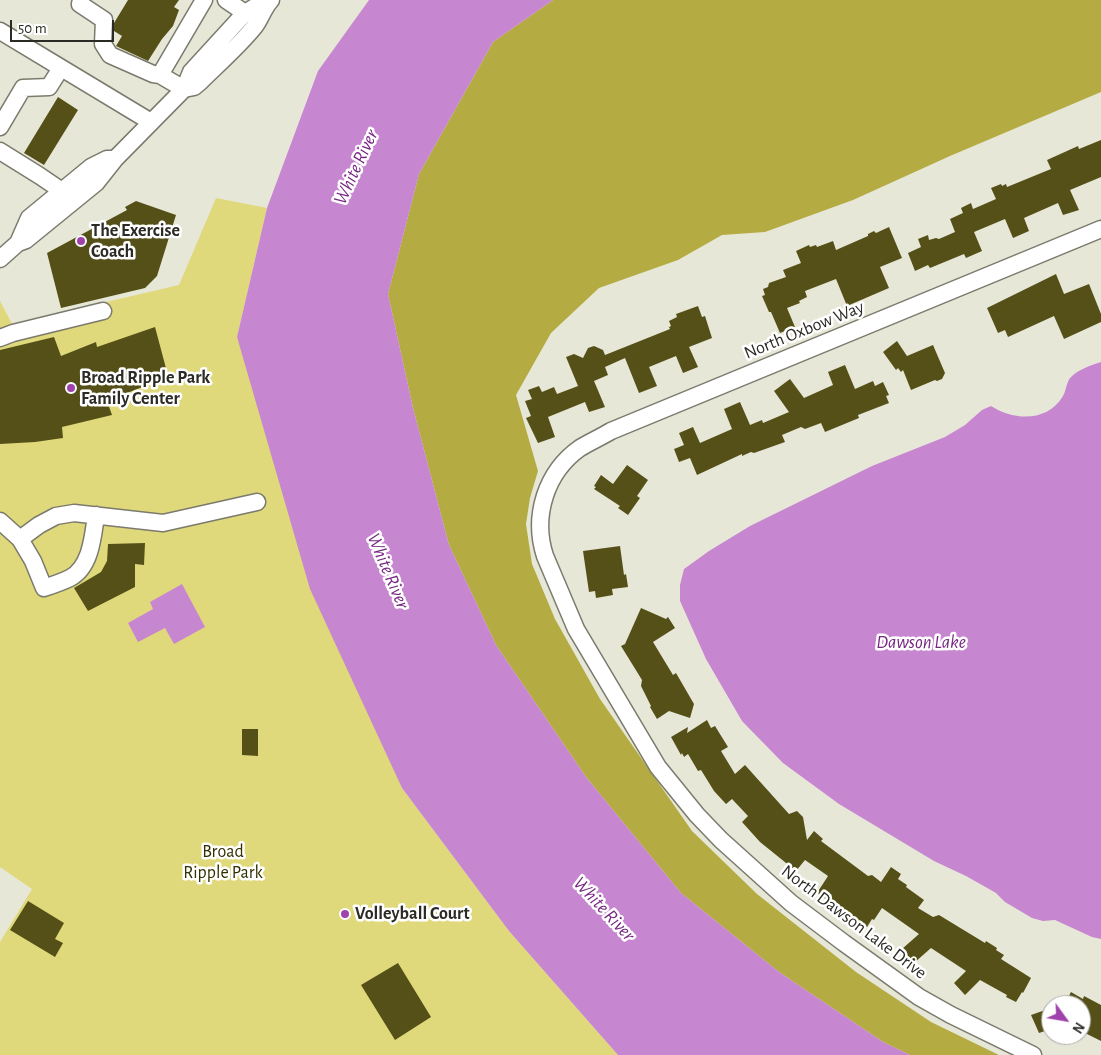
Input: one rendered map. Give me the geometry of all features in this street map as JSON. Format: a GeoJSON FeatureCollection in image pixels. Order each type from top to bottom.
{"type":"FeatureCollection","features":[{"type":"Feature","properties":{"kind":"street"},"geometry":{"type":"LineString","coordinates":[[81,0],[80,4],[104,20],[103,44],[110,55],[153,74],[160,75],[184,89],[194,88],[254,27],[269,2]]}},
{"type":"Feature","properties":{"kind":"street"},"geometry":{"type":"LineString","coordinates":[[160,75],[204,0]]}},
{"type":"Feature","properties":{"kind":"street"},"geometry":{"type":"LineString","coordinates":[[226,0],[246,13]]}},
{"type":"Feature","properties":{"kind":"street"},"geometry":{"type":"LineString","coordinates":[[0,259],[90,188],[115,159],[184,89],[191,72],[246,13],[258,5],[269,2]]}},
{"type":"Feature","properties":{"kind":"street"},"geometry":{"type":"LineString","coordinates":[[0,30],[151,122]]}},
{"type":"Feature","properties":{"kind":"street"},"geometry":{"type":"LineString","coordinates":[[0,127],[24,88],[49,87],[61,68]]}},
{"type":"Feature","properties":{"kind":"street"},"geometry":{"type":"LineString","coordinates":[[0,151],[62,191]]}},
{"type":"Feature","properties":{"kind":"street"},"geometry":{"type":"LineString","coordinates":[[18,243],[29,218],[92,167],[107,159],[115,159]]}},
{"type":"Feature","properties":{"kind":"street","name":"North Oxbow Way"},"geometry":{"type":"LineString","coordinates":[[545,496],[548,487],[561,466],[580,448],[612,431],[1101,229]]}},
{"type":"Feature","properties":{"kind":"street"},"geometry":{"type":"LineString","coordinates":[[0,338],[13,333],[103,311]]}},
{"type":"Feature","properties":{"kind":"street","name":"North Dawson Lake Drive"},"geometry":{"type":"LineString","coordinates":[[545,496],[540,522],[541,545],[576,629],[658,767],[697,815],[721,840],[791,904],[844,943],[920,997],[951,1015],[1033,1055]]}},
{"type":"Feature","properties":{"kind":"street"},"geometry":{"type":"LineString","coordinates":[[20,539],[39,525],[56,516],[74,513],[163,523],[257,502]]}},
{"type":"Feature","properties":{"kind":"street"},"geometry":{"type":"LineString","coordinates":[[0,521],[20,539],[33,561],[44,588],[72,577],[86,561],[93,537],[96,515]]}},
{"type":"Feature","properties":{"kind":"green space","name":"Broad Ripple Park"},"geometry":{"type":"Polygon","coordinates":[[[216,198],[267,208],[237,337],[402,788],[509,931],[618,1055],[0,1055],[0,942],[32,889],[0,867],[0,301],[12,324],[179,285],[216,198]]]}},
{"type":"Feature","properties":{"kind":"shaded area"},"geometry":{"type":"Polygon","coordinates":[[[553,0],[1101,0],[1101,92],[950,156],[853,200],[765,232],[722,235],[678,260],[599,288],[551,333],[516,395],[538,471],[530,498],[526,524],[532,564],[555,619],[600,699],[692,831],[757,894],[856,972],[931,1022],[999,1055],[910,1055],[883,1042],[779,972],[681,893],[586,777],[496,645],[449,545],[413,408],[388,294],[419,174],[493,42],[553,0]]]}},
{"type":"Feature","properties":{"kind":"water","name":"White River"},"geometry":{"type":"Polygon","coordinates":[[[369,0],[553,0],[493,42],[419,174],[388,294],[413,408],[449,545],[496,645],[586,777],[681,893],[779,972],[883,1042],[910,1055],[618,1055],[509,931],[402,788],[310,589],[237,337],[267,208],[318,71],[369,0]]]}},
{"type":"Feature","properties":{"kind":"water","name":"Dawson Lake"},"geometry":{"type":"Polygon","coordinates":[[[1101,362],[1101,939],[1092,937],[1055,920],[1043,921],[1032,918],[1005,902],[996,893],[934,861],[839,804],[783,763],[742,721],[706,659],[680,601],[680,585],[684,569],[750,526],[872,466],[945,437],[965,425],[982,410],[991,406],[1000,411],[1020,416],[1040,415],[1049,411],[1057,405],[1063,396],[1073,375],[1084,368],[1101,362]]]}},
{"type":"Feature","properties":{"kind":"water"},"geometry":{"type":"Polygon","coordinates":[[[182,584],[205,627],[174,644],[165,628],[138,642],[128,623],[153,609],[150,602],[182,584]]]}},
{"type":"Feature","properties":{"kind":"building"},"geometry":{"type":"Polygon","coordinates":[[[128,0],[179,0],[174,7],[179,10],[173,26],[148,61],[116,46],[122,36],[114,31],[114,23],[128,0]]]}},
{"type":"Feature","properties":{"kind":"building"},"geometry":{"type":"Polygon","coordinates":[[[58,97],[78,110],[44,165],[24,153],[58,97]]]}},
{"type":"Feature","properties":{"kind":"building"},"geometry":{"type":"Polygon","coordinates":[[[1101,140],[1101,177],[1070,190],[1079,210],[1063,215],[1058,203],[1024,218],[1029,231],[1013,238],[1005,219],[974,232],[982,251],[966,258],[964,254],[930,268],[928,265],[915,271],[908,253],[921,247],[918,239],[928,235],[929,240],[939,239],[955,232],[950,219],[963,213],[961,208],[971,203],[973,209],[996,199],[991,188],[1001,184],[1002,186],[1006,184],[1007,187],[1051,169],[1047,160],[1078,146],[1079,149],[1101,140]]]}},
{"type":"Feature","properties":{"kind":"building"},"geometry":{"type":"Polygon","coordinates":[[[136,201],[176,215],[157,276],[145,288],[61,308],[47,253],[127,210],[125,207],[136,201]]]}},
{"type":"Feature","properties":{"kind":"building"},"geometry":{"type":"Polygon","coordinates":[[[889,227],[902,258],[880,267],[889,288],[847,306],[836,279],[805,291],[807,297],[799,301],[800,303],[787,308],[795,327],[780,333],[762,296],[765,295],[763,289],[768,287],[769,283],[786,277],[783,270],[801,263],[796,251],[809,245],[810,247],[816,245],[817,247],[833,241],[836,250],[868,236],[868,234],[874,231],[876,233],[889,227]]]}},
{"type":"Feature","properties":{"kind":"building"},"geometry":{"type":"Polygon","coordinates":[[[1056,274],[1064,294],[1089,284],[1101,314],[1101,322],[1064,339],[1054,316],[1008,337],[1005,330],[998,333],[987,308],[1056,274]]]}},
{"type":"Feature","properties":{"kind":"building"},"geometry":{"type":"Polygon","coordinates":[[[698,306],[702,317],[705,316],[712,338],[689,347],[698,367],[683,373],[676,356],[649,367],[657,386],[639,393],[625,358],[605,367],[608,375],[594,381],[605,407],[589,412],[585,402],[548,417],[555,437],[538,443],[526,418],[531,416],[525,401],[532,399],[528,390],[539,386],[542,392],[554,387],[557,394],[578,386],[566,357],[574,354],[583,358],[588,348],[594,346],[603,350],[605,355],[670,329],[669,321],[677,317],[676,314],[698,306]]]}},
{"type":"Feature","properties":{"kind":"building","name":"Broad Ripple Park Family Center"},"geometry":{"type":"Polygon","coordinates":[[[155,327],[167,372],[154,379],[155,382],[107,401],[112,415],[62,427],[63,438],[0,444],[0,350],[54,337],[61,356],[96,342],[97,347],[155,327]]]}},
{"type":"Feature","properties":{"kind":"building"},"geometry":{"type":"Polygon","coordinates":[[[897,341],[907,356],[933,345],[945,373],[942,379],[911,390],[903,370],[901,372],[898,368],[896,370],[883,352],[897,341]]]}},
{"type":"Feature","properties":{"kind":"building"},"geometry":{"type":"Polygon","coordinates":[[[845,365],[855,389],[873,381],[875,386],[883,382],[889,395],[886,396],[889,403],[858,415],[859,418],[825,432],[821,423],[805,429],[801,427],[782,435],[785,442],[754,453],[751,452],[742,456],[742,454],[697,475],[690,458],[679,462],[674,449],[684,445],[679,433],[693,427],[700,443],[732,429],[724,409],[740,402],[750,425],[762,420],[763,423],[789,412],[774,391],[790,379],[804,398],[833,385],[828,372],[845,365]]]}},
{"type":"Feature","properties":{"kind":"building"},"geometry":{"type":"Polygon","coordinates":[[[627,465],[648,480],[637,496],[640,498],[628,515],[618,508],[620,506],[594,489],[601,475],[613,484],[627,465]]]}},
{"type":"Feature","properties":{"kind":"building"},"geometry":{"type":"Polygon","coordinates":[[[145,543],[144,565],[135,564],[135,587],[88,611],[74,588],[101,572],[107,561],[108,544],[145,543]]]}},
{"type":"Feature","properties":{"kind":"building"},"geometry":{"type":"Polygon","coordinates":[[[620,546],[624,575],[626,574],[628,587],[612,589],[613,595],[596,598],[595,591],[589,592],[583,551],[620,546]]]}},
{"type":"Feature","properties":{"kind":"building"},"geometry":{"type":"Polygon","coordinates":[[[641,608],[666,619],[668,617],[675,628],[653,642],[673,675],[676,673],[694,704],[690,718],[669,711],[657,719],[641,686],[642,680],[621,646],[625,644],[641,608]]]}},
{"type":"Feature","properties":{"kind":"building"},"geometry":{"type":"Polygon","coordinates":[[[707,720],[711,728],[715,726],[728,747],[721,751],[735,774],[745,765],[789,814],[797,811],[803,817],[807,840],[814,831],[823,839],[821,841],[868,876],[872,875],[881,882],[891,867],[901,874],[898,879],[907,885],[906,887],[924,900],[918,908],[933,917],[939,915],[985,943],[986,941],[1004,955],[1001,959],[1031,978],[1016,1002],[980,980],[965,995],[954,983],[966,971],[931,948],[914,963],[902,949],[919,934],[882,908],[867,927],[817,893],[828,876],[805,860],[796,871],[760,842],[742,822],[748,816],[732,799],[726,804],[714,791],[701,770],[698,771],[688,754],[684,757],[682,753],[681,755],[671,737],[688,727],[687,733],[707,720]]]}},
{"type":"Feature","properties":{"kind":"building"},"geometry":{"type":"Polygon","coordinates":[[[242,729],[258,729],[258,756],[242,755],[242,729]]]}},
{"type":"Feature","properties":{"kind":"building"},"geometry":{"type":"Polygon","coordinates":[[[28,901],[64,923],[55,939],[63,943],[55,957],[10,930],[28,901]]]}},
{"type":"Feature","properties":{"kind":"building"},"geometry":{"type":"Polygon","coordinates":[[[398,963],[431,1017],[395,1040],[361,985],[398,963]]]}},
{"type":"Feature","properties":{"kind":"building"},"geometry":{"type":"Polygon","coordinates":[[[1091,1000],[1101,1005],[1101,1041],[1091,1036],[1091,1000]]]}},
{"type":"Feature","properties":{"kind":"building"},"geometry":{"type":"Polygon","coordinates":[[[1041,1012],[1041,1032],[1039,1033],[1031,1015],[1041,1012]]]}},
{"type":"Feature","properties":{"kind":"place","name":"The Exercise Coach"},"geometry":{"type":"Point","coordinates":[81,241]}},
{"type":"Feature","properties":{"kind":"place","name":"Broad Ripple Park Family Center"},"geometry":{"type":"Point","coordinates":[71,388]}},
{"type":"Feature","properties":{"kind":"place","name":"Volleyball Court"},"geometry":{"type":"Point","coordinates":[345,914]}}]}
